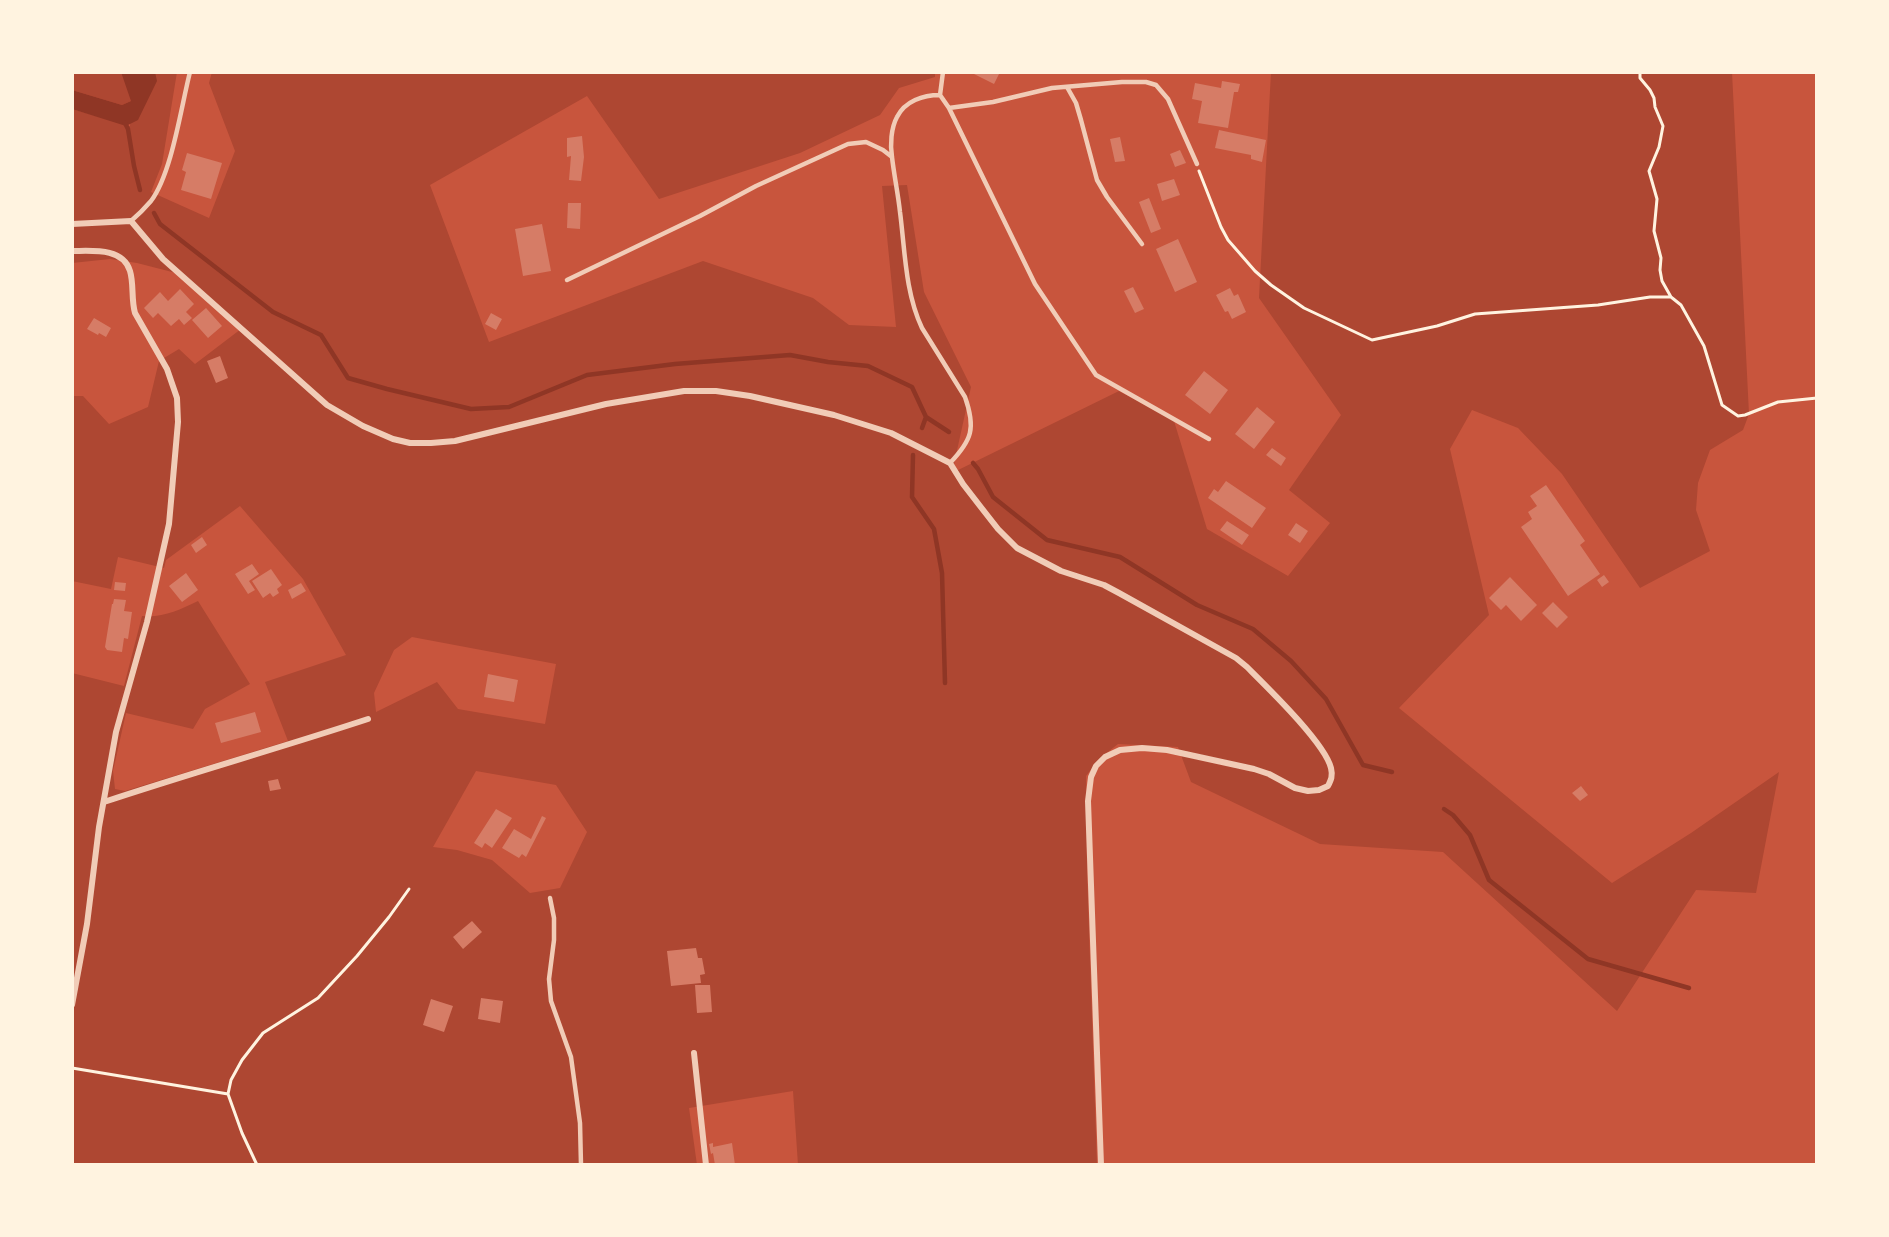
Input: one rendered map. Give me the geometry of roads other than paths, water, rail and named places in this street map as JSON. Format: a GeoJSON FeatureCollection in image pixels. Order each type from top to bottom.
{"type":"FeatureCollection","features":[{"type":"Feature","properties":{"kind":"street"},"geometry":{"type":"LineString","coordinates":[[72,224],[131,221],[163,259],[327,405],[363,426],[393,439],[410,443],[455,441],[631,399],[684,391],[716,391],[750,396],[863,423],[891,433],[950,463],[986,514],[1017,548],[1060,571],[1104,585],[1236,658],[1247,667],[1320,747],[1331,766],[1332,777],[1328,786],[1308,791],[1295,788],[1254,769],[1167,750],[1142,748],[1120,750],[1105,757],[1096,766],[1091,777],[1088,801],[1101,1165]]}},
{"type":"Feature","properties":{"kind":"street"},"geometry":{"type":"LineString","coordinates":[[72,251],[110,253],[126,263],[130,270],[132,303],[135,313],[167,369],[178,407],[178,437],[169,524],[147,622],[116,732],[87,924],[72,1005]]}},
{"type":"Feature","properties":{"kind":"street"},"geometry":{"type":"LineString","coordinates":[[104,802],[368,719]]}},
{"type":"Feature","properties":{"kind":"street"},"geometry":{"type":"LineString","coordinates":[[694,1053],[706,1165]]}},
{"type":"Feature","properties":{"kind":"lane"},"geometry":{"type":"LineString","coordinates":[[131,221],[151,201],[162,182],[190,72]]}},
{"type":"Feature","properties":{"kind":"lane"},"geometry":{"type":"LineString","coordinates":[[943,72],[940,95],[949,108],[1035,284],[1096,375],[1209,439]]}},
{"type":"Feature","properties":{"kind":"lane"},"geometry":{"type":"LineString","coordinates":[[949,108],[993,102],[1052,88],[1137,81],[1156,85],[1168,99],[1197,164]]}},
{"type":"Feature","properties":{"kind":"lane"},"geometry":{"type":"LineString","coordinates":[[1067,87],[1076,103],[1097,180],[1107,198],[1142,244]]}},
{"type":"Feature","properties":{"kind":"lane"},"geometry":{"type":"LineString","coordinates":[[940,95],[912,101],[898,115],[892,133],[892,157],[908,280],[917,317],[965,397],[972,424],[963,449],[950,463]]}},
{"type":"Feature","properties":{"kind":"lane"},"geometry":{"type":"LineString","coordinates":[[567,280],[700,216],[756,186],[848,144],[866,142],[892,157]]}},
{"type":"Feature","properties":{"kind":"lane"},"geometry":{"type":"LineString","coordinates":[[550,898],[554,918],[549,979],[551,1001],[571,1057],[580,1123],[581,1165]]}},
{"type":"Feature","properties":{"kind":"waterway"},"geometry":{"type":"LineString","coordinates":[[125,123],[140,190]]}},
{"type":"Feature","properties":{"kind":"waterway"},"geometry":{"type":"LineString","coordinates":[[154,213],[160,224],[273,312],[321,335],[348,378],[387,389],[471,409],[509,407],[587,375],[675,364],[790,355],[868,366],[912,387],[926,417],[949,432]]}},
{"type":"Feature","properties":{"kind":"waterway"},"geometry":{"type":"LineString","coordinates":[[922,428],[926,417]]}},
{"type":"Feature","properties":{"kind":"waterway"},"geometry":{"type":"LineString","coordinates":[[913,455],[912,497],[934,529],[942,573],[945,683]]}},
{"type":"Feature","properties":{"kind":"waterway"},"geometry":{"type":"LineString","coordinates":[[973,463],[993,497],[1047,540],[1120,557],[1197,605],[1253,629],[1291,661],[1326,699],[1363,765],[1392,772]]}},
{"type":"Feature","properties":{"kind":"waterway"},"geometry":{"type":"LineString","coordinates":[[1444,809],[1453,815],[1470,835],[1489,880],[1588,959],[1689,988]]}}]}
